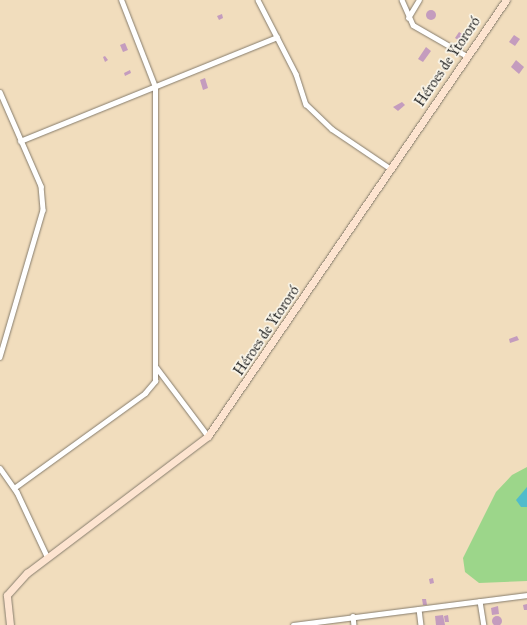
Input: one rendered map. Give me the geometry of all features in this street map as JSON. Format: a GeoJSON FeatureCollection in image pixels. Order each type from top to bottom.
{"type":"FeatureCollection","features":[{"type":"Feature","properties":{"kind":"main road","name":"Héroes de Ytororó"},"geometry":{"type":"LineString","coordinates":[[10,625],[6,603],[11,589],[48,556],[208,436],[391,169],[466,56],[506,0]]}},
{"type":"Feature","properties":{"kind":"street"},"geometry":{"type":"LineString","coordinates":[[14,488],[145,393],[155,381],[157,368],[155,87],[121,0]]}},
{"type":"Feature","properties":{"kind":"street"},"geometry":{"type":"LineString","coordinates":[[258,0],[296,74],[301,94],[317,116],[391,169]]}},
{"type":"Feature","properties":{"kind":"street"},"geometry":{"type":"LineString","coordinates":[[402,0],[408,18],[433,38],[466,56]]}},
{"type":"Feature","properties":{"kind":"street"},"geometry":{"type":"LineString","coordinates":[[408,18],[419,0]]}},
{"type":"Feature","properties":{"kind":"street"},"geometry":{"type":"LineString","coordinates":[[20,141],[277,37]]}},
{"type":"Feature","properties":{"kind":"street"},"geometry":{"type":"LineString","coordinates":[[0,92],[20,141],[41,186],[44,210],[0,357]]}},
{"type":"Feature","properties":{"kind":"street"},"geometry":{"type":"LineString","coordinates":[[157,368],[208,436]]}},
{"type":"Feature","properties":{"kind":"street"},"geometry":{"type":"LineString","coordinates":[[0,468],[14,488],[48,556]]}},
{"type":"Feature","properties":{"kind":"street"},"geometry":{"type":"LineString","coordinates":[[294,625],[353,616],[480,602],[527,595]]}},
{"type":"Feature","properties":{"kind":"street"},"geometry":{"type":"LineString","coordinates":[[480,602],[484,625]]}},
{"type":"Feature","properties":{"kind":"street"},"geometry":{"type":"LineString","coordinates":[[419,609],[421,625]]}},
{"type":"Feature","properties":{"kind":"street"},"geometry":{"type":"LineString","coordinates":[[353,616],[354,625]]}},
{"type":"Feature","properties":{"kind":"green space"},"geometry":{"type":"Polygon","coordinates":[[[527,467],[527,581],[479,583],[465,572],[463,558],[496,492],[512,475],[527,467]]]}},
{"type":"Feature","properties":{"kind":"water"},"geometry":{"type":"Polygon","coordinates":[[[527,487],[527,507],[521,507],[516,500],[527,487]]]}},
{"type":"Feature","properties":{"kind":"building"},"geometry":{"type":"Polygon","coordinates":[[[429,10],[433,10],[435,11],[435,19],[429,20],[426,17],[426,13],[429,10]]]}},
{"type":"Feature","properties":{"kind":"building"},"geometry":{"type":"Polygon","coordinates":[[[222,14],[223,18],[219,20],[217,16],[222,14]]]}},
{"type":"Feature","properties":{"kind":"building"},"geometry":{"type":"Polygon","coordinates":[[[459,32],[468,38],[465,44],[455,38],[459,32]]]}},
{"type":"Feature","properties":{"kind":"building"},"geometry":{"type":"Polygon","coordinates":[[[514,35],[520,39],[515,46],[509,42],[514,35]]]}},
{"type":"Feature","properties":{"kind":"building"},"geometry":{"type":"Polygon","coordinates":[[[125,43],[128,50],[123,52],[120,45],[125,43]]]}},
{"type":"Feature","properties":{"kind":"building"},"geometry":{"type":"Polygon","coordinates":[[[426,47],[431,51],[423,62],[418,59],[426,47]]]}},
{"type":"Feature","properties":{"kind":"building"},"geometry":{"type":"Polygon","coordinates":[[[105,56],[108,60],[105,62],[103,57],[105,56]]]}},
{"type":"Feature","properties":{"kind":"building"},"geometry":{"type":"Polygon","coordinates":[[[516,60],[524,67],[519,74],[511,67],[516,60]]]}},
{"type":"Feature","properties":{"kind":"building"},"geometry":{"type":"Polygon","coordinates":[[[130,70],[131,73],[125,76],[124,73],[130,70]]]}},
{"type":"Feature","properties":{"kind":"building"},"geometry":{"type":"Polygon","coordinates":[[[205,78],[208,88],[203,90],[200,80],[205,78]]]}},
{"type":"Feature","properties":{"kind":"building"},"geometry":{"type":"Polygon","coordinates":[[[402,102],[405,105],[398,111],[393,107],[402,102]]]}},
{"type":"Feature","properties":{"kind":"building"},"geometry":{"type":"Polygon","coordinates":[[[517,336],[519,340],[510,343],[509,339],[517,336]]]}},
{"type":"Feature","properties":{"kind":"building"},"geometry":{"type":"Polygon","coordinates":[[[433,578],[434,583],[430,584],[429,579],[433,578]]]}},
{"type":"Feature","properties":{"kind":"building"},"geometry":{"type":"Polygon","coordinates":[[[422,599],[426,599],[427,605],[423,605],[422,599]]]}},
{"type":"Feature","properties":{"kind":"building"},"geometry":{"type":"Polygon","coordinates":[[[527,604],[527,610],[524,610],[523,605],[527,604]]]}},
{"type":"Feature","properties":{"kind":"building"},"geometry":{"type":"Polygon","coordinates":[[[498,606],[499,614],[492,615],[491,608],[498,606]]]}},
{"type":"Feature","properties":{"kind":"building"},"geometry":{"type":"Polygon","coordinates":[[[443,615],[445,625],[436,625],[435,616],[443,615]]]}},
{"type":"Feature","properties":{"kind":"building"},"geometry":{"type":"Polygon","coordinates":[[[448,615],[449,622],[445,622],[444,616],[448,615]]]}},
{"type":"Feature","properties":{"kind":"building"},"geometry":{"type":"Polygon","coordinates":[[[497,616],[502,621],[497,626],[492,621],[497,616]]]}}]}
